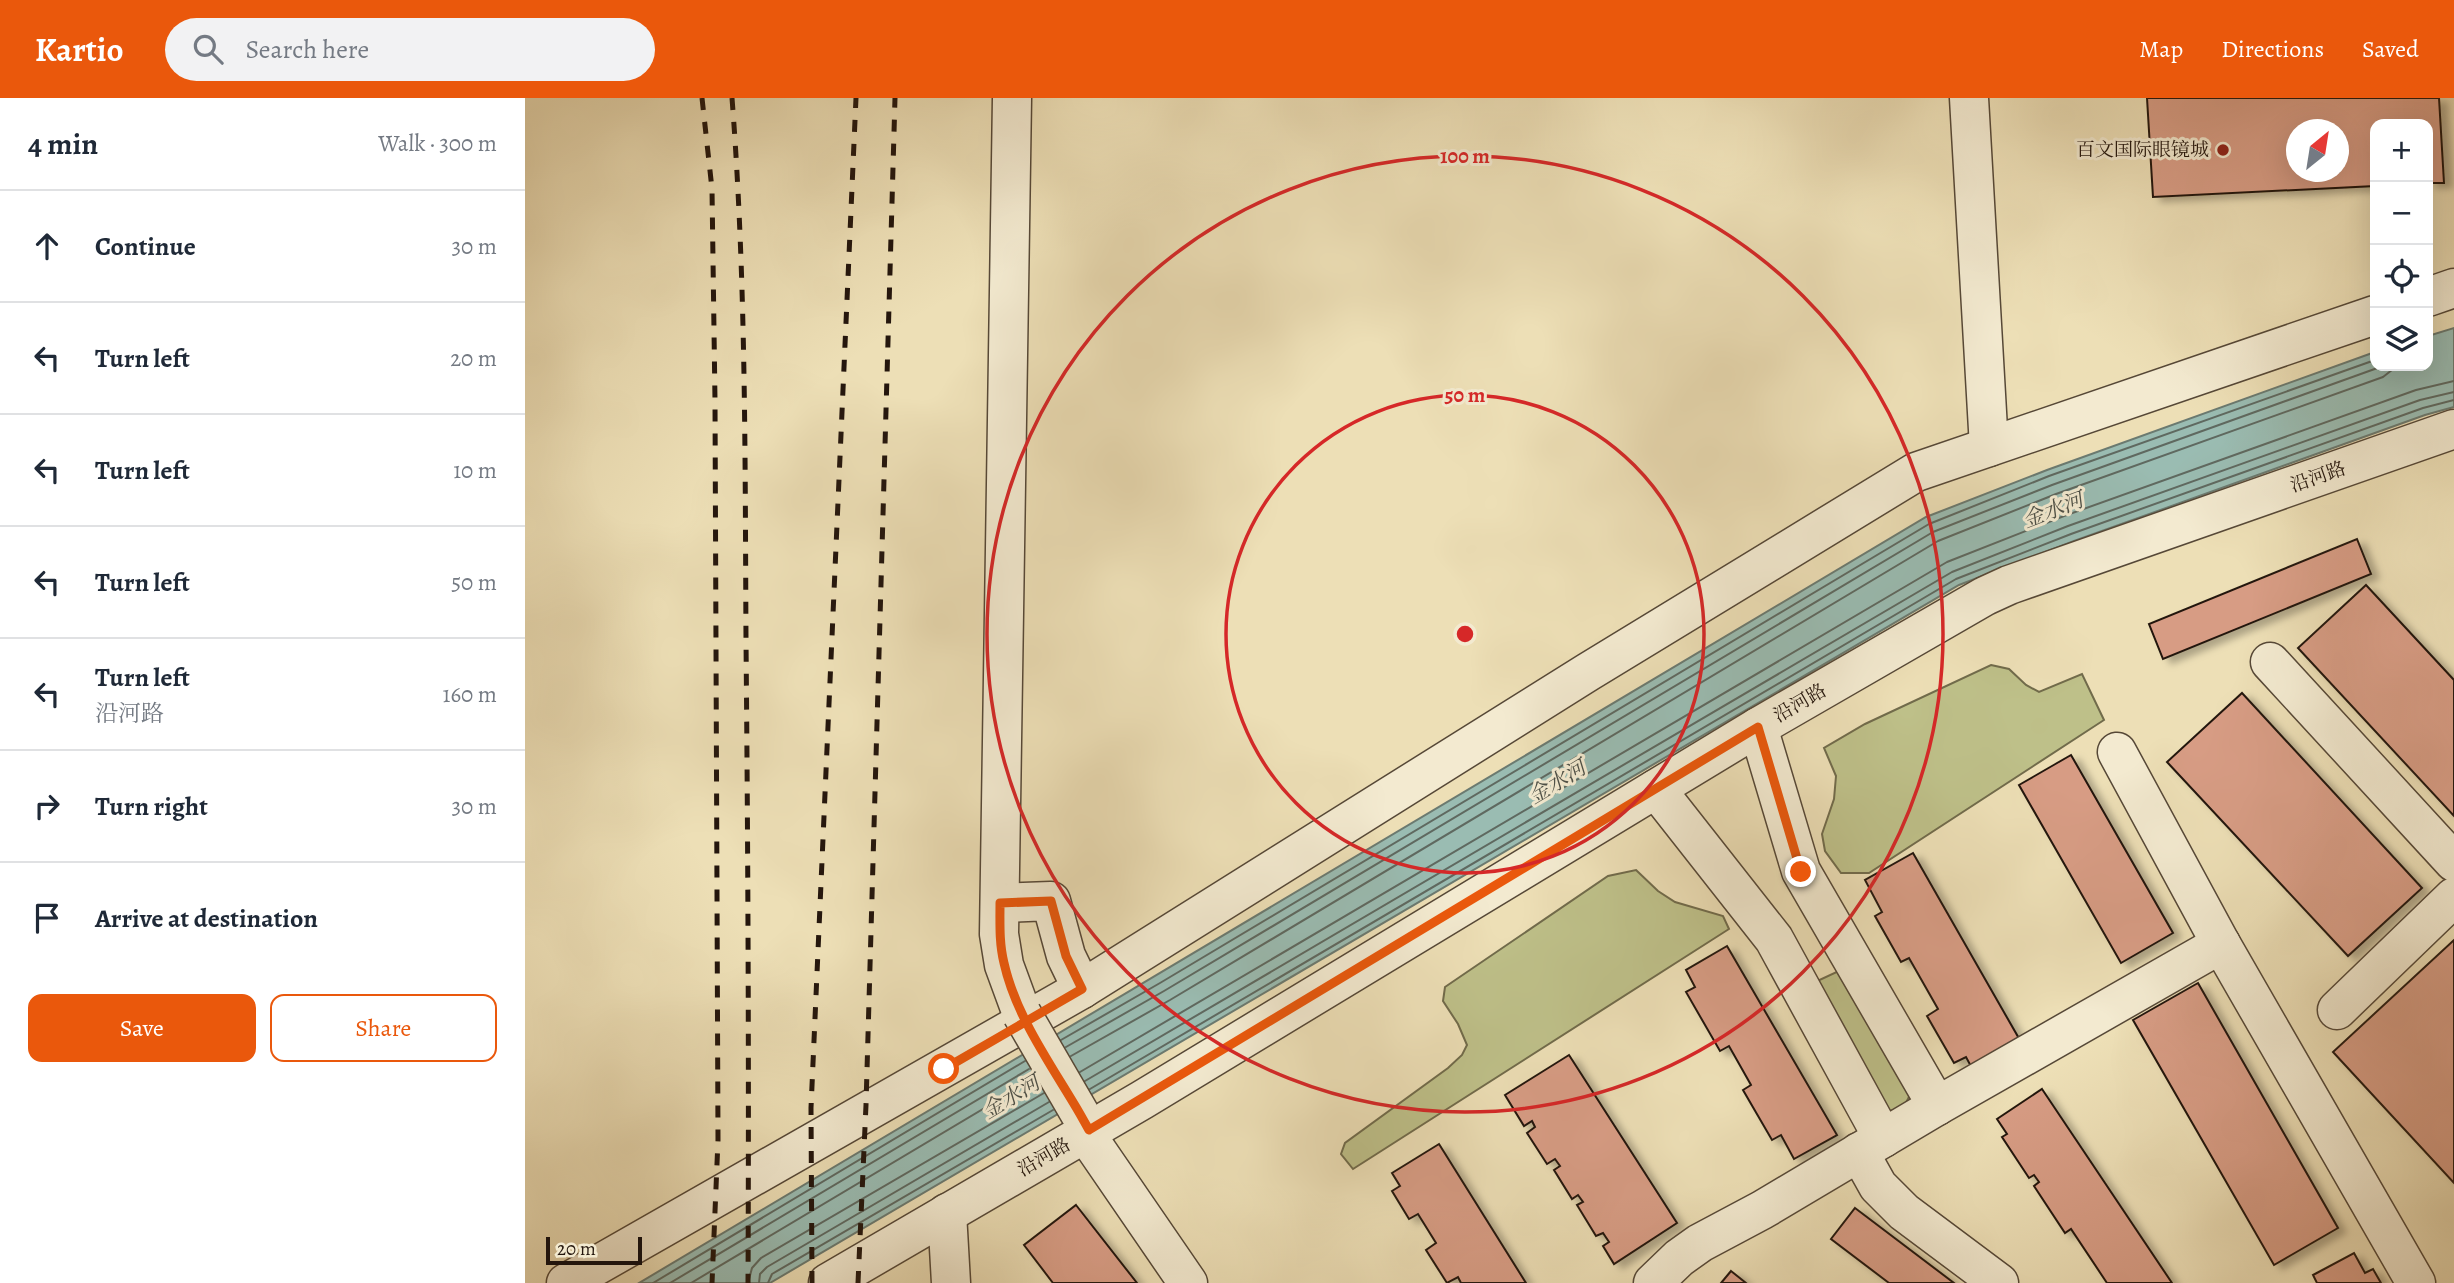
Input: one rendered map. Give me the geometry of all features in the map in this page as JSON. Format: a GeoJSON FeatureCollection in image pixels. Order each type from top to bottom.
{"type":"FeatureCollection","features":[{"type":"Feature","properties":{"kind":"street"},"geometry":{"type":"LineString","coordinates":[[1012,98],[999,934],[1004,965],[1022,1014],[1085,1126],[1188,1283]]}},
{"type":"Feature","properties":{"kind":"street"},"geometry":{"type":"LineString","coordinates":[[1969,98],[1989,447]]}},
{"type":"Feature","properties":{"kind":"street"},"geometry":{"type":"LineString","coordinates":[[2433,295],[2454,288]]}},
{"type":"Feature","properties":{"kind":"street"},"geometry":{"type":"LineString","coordinates":[[566,1283],[1082,989],[1588,672],[1916,472],[2370,317]]}},
{"type":"Feature","properties":{"kind":"street","name":"沿河路"},"geometry":{"type":"LineString","coordinates":[[828,1283],[947,1213],[1085,1126],[1758,727],[1985,596],[2009,585],[2454,429]]}},
{"type":"Feature","properties":{"kind":"street"},"geometry":{"type":"LineString","coordinates":[[2270,662],[2454,889],[2337,1010]]}},
{"type":"Feature","properties":{"kind":"street"},"geometry":{"type":"LineString","coordinates":[[1758,727],[1801,872],[1937,1106]]}},
{"type":"Feature","properties":{"kind":"street"},"geometry":{"type":"LineString","coordinates":[[2117,752],[2221,944],[2416,1283]]}},
{"type":"Feature","properties":{"kind":"street"},"geometry":{"type":"LineString","coordinates":[[1656,789],[1774,939],[1871,1145],[1878,1186],[1904,1212],[1999,1283]]}},
{"type":"Feature","properties":{"kind":"street"},"geometry":{"type":"LineString","coordinates":[[1000,903],[1051,901],[1066,956],[1082,989]]}},
{"type":"Feature","properties":{"kind":"street"},"geometry":{"type":"LineString","coordinates":[[1653,1283],[1679,1258],[1700,1243],[1762,1210],[1937,1106],[2221,944]]}},
{"type":"Feature","properties":{"kind":"street"},"geometry":{"type":"LineString","coordinates":[[947,1213],[951,1283]]}},
{"type":"Feature","properties":{"kind":"green space"},"geometry":{"type":"Polygon","coordinates":[[[1991,665],[2009,669],[2026,685],[2039,692],[2082,674],[2104,720],[1869,873],[1841,873],[1825,851],[1822,834],[1834,799],[1836,776],[1824,748],[1865,724],[1991,665]]]}},
{"type":"Feature","properties":{"kind":"green space"},"geometry":{"type":"Polygon","coordinates":[[[1636,870],[1658,891],[1675,902],[1723,916],[1729,929],[1353,1169],[1341,1154],[1345,1143],[1462,1055],[1467,1045],[1458,1024],[1443,1001],[1445,987],[1608,876],[1636,870]]]}},
{"type":"Feature","properties":{"kind":"green space"},"geometry":{"type":"Polygon","coordinates":[[[1843,969],[1910,1094],[1901,1108],[1890,1111],[1882,1105],[1813,983],[1843,969]]]}},
{"type":"Feature","properties":{"kind":"water","name":"金水河"},"geometry":{"type":"Polygon","coordinates":[[[2454,328],[2454,407],[2074,541],[1959,585],[770,1283],[639,1283],[1926,517],[2047,470],[2370,354],[2370,371],[2433,371],[2433,334],[2454,328]]]}},
{"type":"Feature","properties":{"kind":"building","name":"百文国际眼镜城"},"geometry":{"type":"Polygon","coordinates":[[[2147,98],[2439,98],[2444,183],[2433,183],[2433,119],[2370,119],[2370,186],[2153,197],[2147,98]]]}},
{"type":"Feature","properties":{"kind":"building"},"geometry":{"type":"Polygon","coordinates":[[[2357,539],[2371,574],[2163,659],[2149,624],[2357,539]]]}},
{"type":"Feature","properties":{"kind":"building"},"geometry":{"type":"Polygon","coordinates":[[[2366,585],[2454,680],[2454,816],[2298,648],[2366,585]]]}},
{"type":"Feature","properties":{"kind":"building"},"geometry":{"type":"Polygon","coordinates":[[[2242,693],[2422,888],[2348,956],[2167,762],[2242,693]]]}},
{"type":"Feature","properties":{"kind":"building"},"geometry":{"type":"Polygon","coordinates":[[[2071,755],[2173,933],[2121,963],[2019,785],[2071,755]]]}},
{"type":"Feature","properties":{"kind":"building"},"geometry":{"type":"Polygon","coordinates":[[[1913,853],[2021,1042],[1973,1070],[1966,1057],[1954,1063],[1927,1016],[1938,1009],[1909,958],[1901,962],[1875,916],[1882,912],[1865,880],[1913,853]]]}},
{"type":"Feature","properties":{"kind":"building"},"geometry":{"type":"Polygon","coordinates":[[[2454,940],[2454,1183],[2333,1052],[2454,940]]]}},
{"type":"Feature","properties":{"kind":"building"},"geometry":{"type":"Polygon","coordinates":[[[1727,946],[1837,1135],[1794,1159],[1781,1135],[1772,1140],[1743,1090],[1751,1085],[1729,1046],[1720,1051],[1686,992],[1695,987],[1686,970],[1727,946]]]}},
{"type":"Feature","properties":{"kind":"building"},"geometry":{"type":"Polygon","coordinates":[[[2198,983],[2338,1228],[2274,1265],[2133,1020],[2198,983]]]}},
{"type":"Feature","properties":{"kind":"building"},"geometry":{"type":"Polygon","coordinates":[[[1569,1055],[1677,1223],[1614,1264],[1603,1246],[1609,1242],[1603,1233],[1596,1236],[1577,1205],[1583,1202],[1578,1195],[1572,1199],[1554,1170],[1560,1166],[1555,1159],[1547,1164],[1527,1133],[1535,1127],[1532,1121],[1524,1126],[1505,1095],[1569,1055]]]}},
{"type":"Feature","properties":{"kind":"building"},"geometry":{"type":"Polygon","coordinates":[[[2042,1089],[2172,1283],[2107,1283],[2071,1229],[2065,1233],[2034,1186],[2039,1182],[2034,1175],[2029,1178],[2002,1137],[2007,1134],[1997,1119],[2042,1089]]]}},
{"type":"Feature","properties":{"kind":"building"},"geometry":{"type":"Polygon","coordinates":[[[1439,1144],[1526,1283],[1461,1283],[1458,1277],[1447,1283],[1426,1250],[1436,1243],[1418,1214],[1409,1219],[1392,1191],[1400,1186],[1392,1173],[1439,1144]]]}},
{"type":"Feature","properties":{"kind":"building"},"geometry":{"type":"Polygon","coordinates":[[[1076,1205],[1137,1283],[1053,1283],[1024,1245],[1076,1205]]]}},
{"type":"Feature","properties":{"kind":"building"},"geometry":{"type":"Polygon","coordinates":[[[1855,1208],[1954,1283],[1889,1283],[1831,1239],[1855,1208]]]}},
{"type":"Feature","properties":{"kind":"building"},"geometry":{"type":"Polygon","coordinates":[[[2354,1253],[2365,1273],[2373,1269],[2381,1283],[2317,1283],[2313,1275],[2354,1253]]]}},
{"type":"Feature","properties":{"kind":"building"},"geometry":{"type":"Polygon","coordinates":[[[1731,1271],[1746,1283],[1721,1283],[1731,1271]]]}},
{"type":"Feature","properties":{"kind":"railway"},"geometry":{"type":"LineString","coordinates":[[702,98],[712,189],[715,401],[718,1140],[712,1283]]}},
{"type":"Feature","properties":{"kind":"railway"},"geometry":{"type":"LineString","coordinates":[[732,98],[740,233],[745,436],[748,1283]]}},
{"type":"Feature","properties":{"kind":"railway"},"geometry":{"type":"LineString","coordinates":[[812,1283],[811,1108],[856,98]]}},
{"type":"Feature","properties":{"kind":"railway"},"geometry":{"type":"LineString","coordinates":[[858,1283],[866,1105],[895,98]]}},
{"type":"Feature","properties":{"kind":"place","name":"百文国际眼镜城"},"geometry":{"type":"Point","coordinates":[2223,150]}},
{"type":"Feature","properties":{"kind":"route"},"geometry":{"type":"LineString","coordinates":[[944,1069],[1082,989],[1066,956],[1051,901],[1000,903],[999,934],[1004,965],[1022,1014],[1080,1114],[1089,1130],[1758,727],[1801,872]]}}]}
